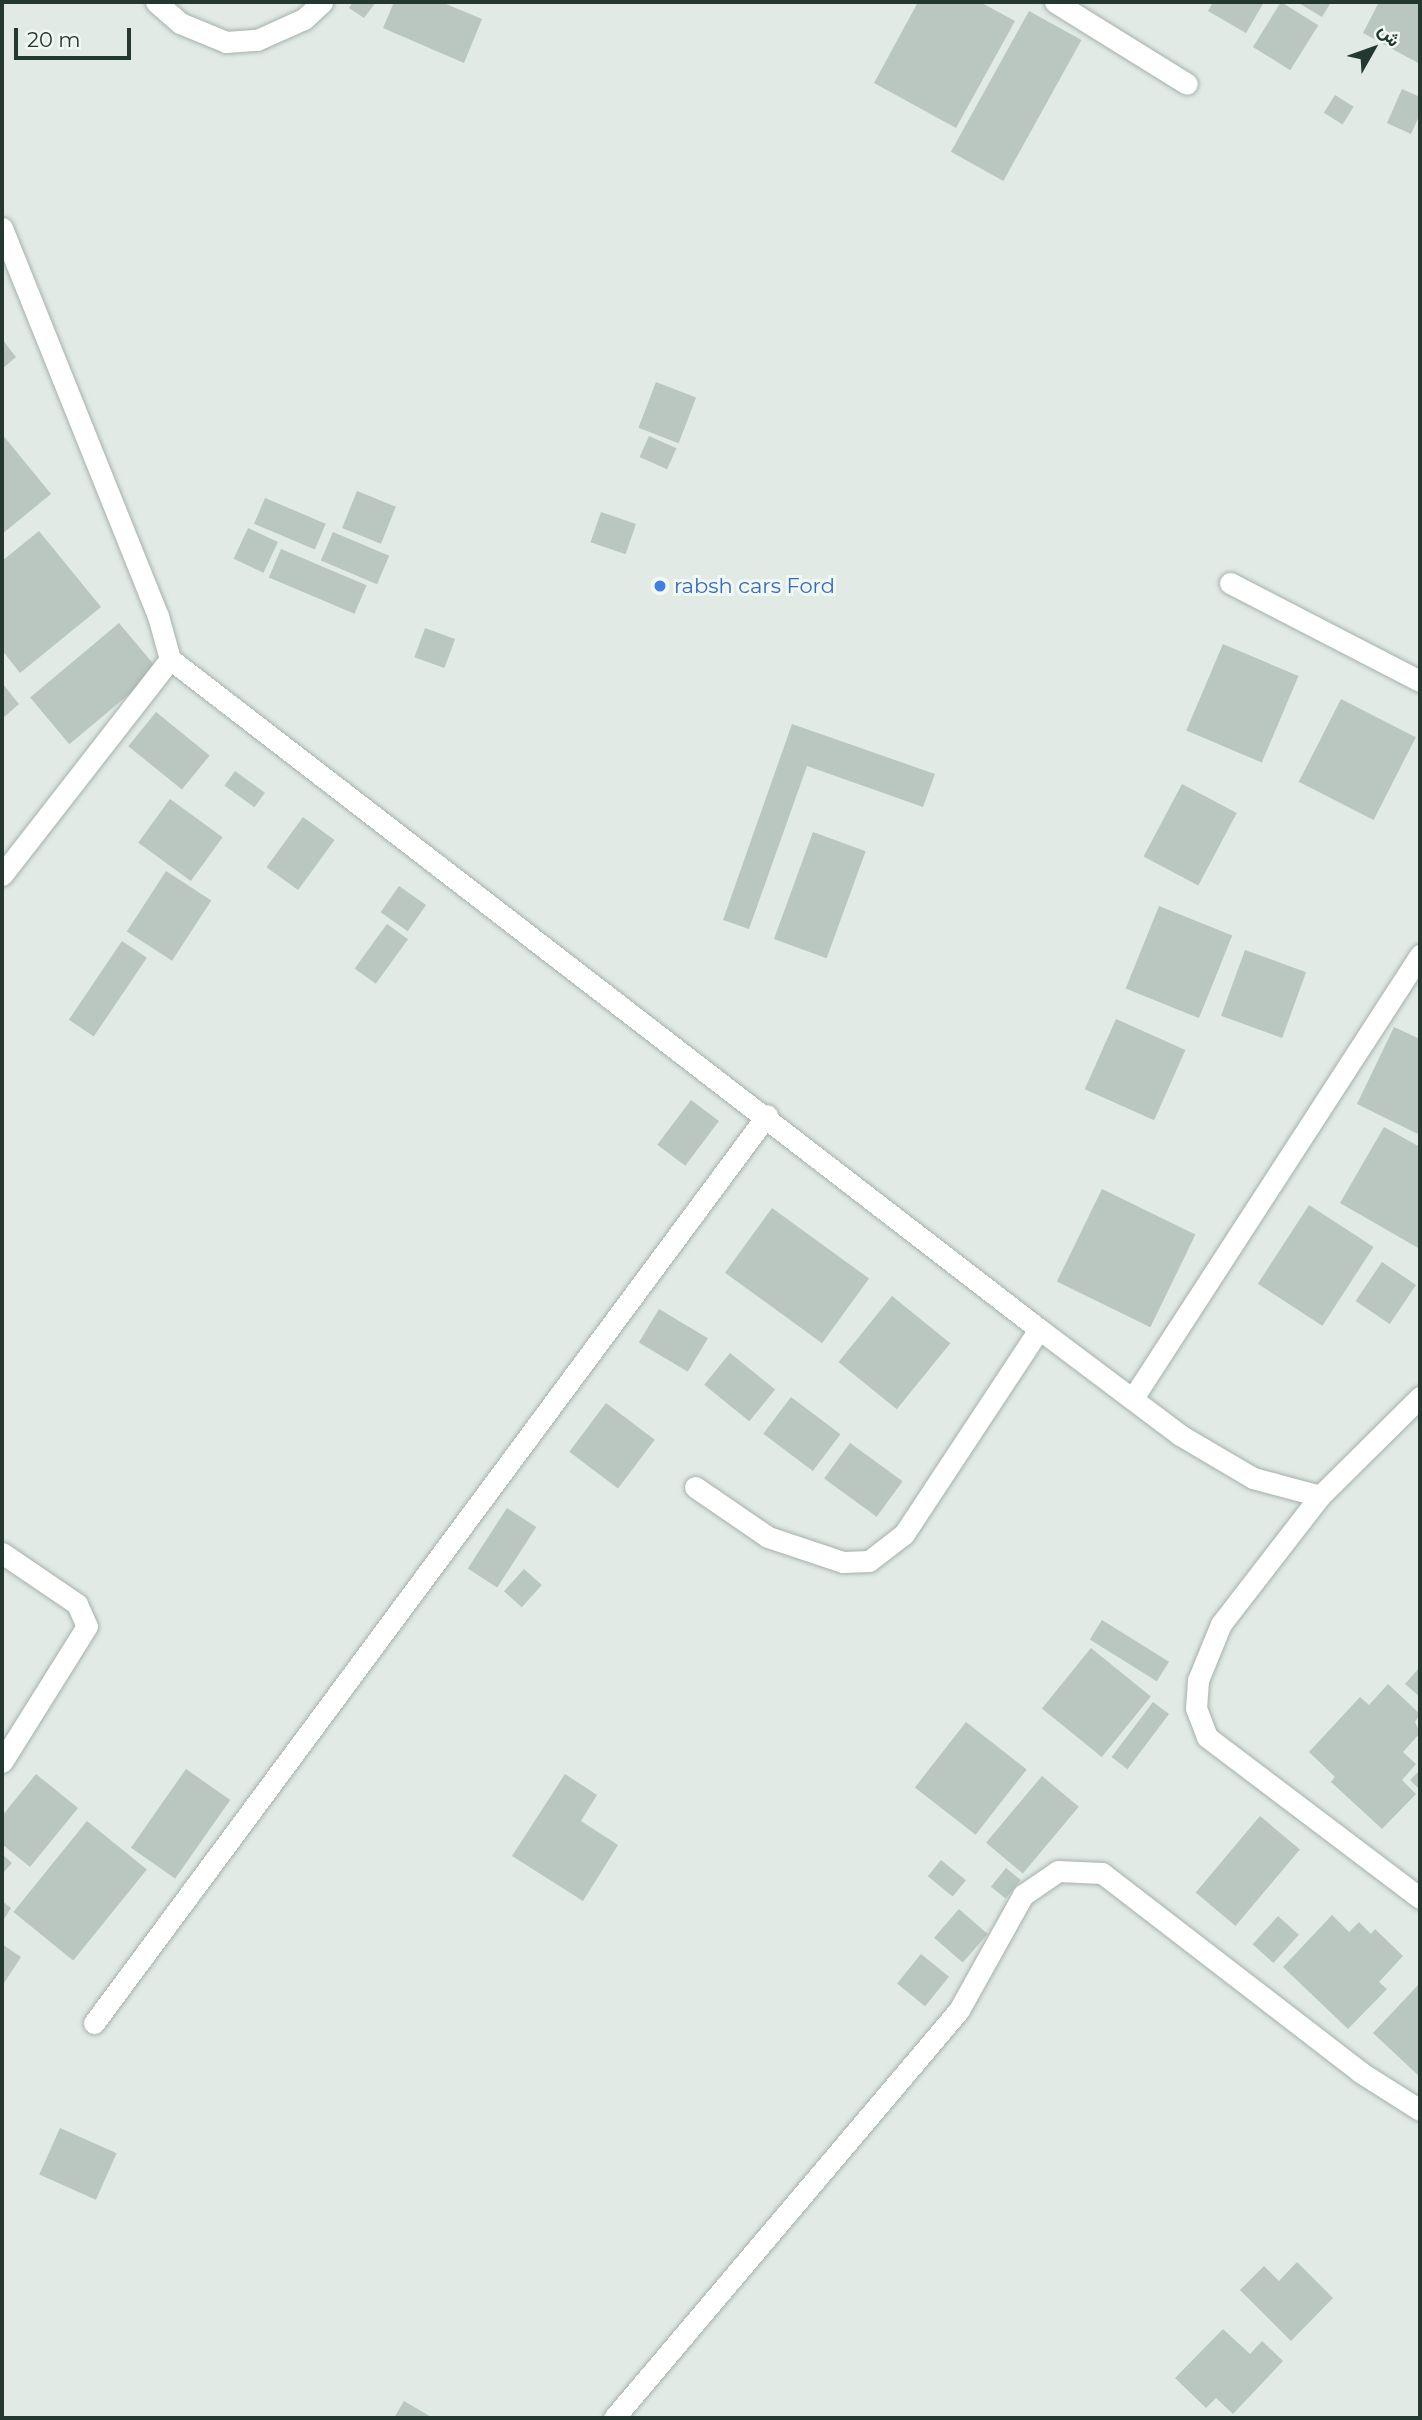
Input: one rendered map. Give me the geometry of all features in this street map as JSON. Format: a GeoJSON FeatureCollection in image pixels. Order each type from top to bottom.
{"type":"FeatureCollection","features":[{"type":"Feature","properties":{"kind":"street"},"geometry":{"type":"LineString","coordinates":[[156,2],[180,23],[226,42],[257,40],[304,19],[322,2]]}},
{"type":"Feature","properties":{"kind":"street"},"geometry":{"type":"LineString","coordinates":[[1055,2],[1186,83]]}},
{"type":"Feature","properties":{"kind":"street"},"geometry":{"type":"LineString","coordinates":[[2,228],[158,616],[170,659],[767,1115],[1039,1329],[1180,1435],[1253,1478],[1320,1496]]}},
{"type":"Feature","properties":{"kind":"street"},"geometry":{"type":"LineString","coordinates":[[1230,583],[1420,681]]}},
{"type":"Feature","properties":{"kind":"street"},"geometry":{"type":"LineString","coordinates":[[3,868],[170,659]]}},
{"type":"Feature","properties":{"kind":"street"},"geometry":{"type":"LineString","coordinates":[[1133,1398],[1420,955]]}},
{"type":"Feature","properties":{"kind":"street"},"geometry":{"type":"LineString","coordinates":[[94,2023],[767,1115]]}},
{"type":"Feature","properties":{"kind":"street"},"geometry":{"type":"LineString","coordinates":[[695,1487],[768,1536],[843,1562],[869,1561],[904,1534],[1039,1329]]}},
{"type":"Feature","properties":{"kind":"street"},"geometry":{"type":"LineString","coordinates":[[1420,1397],[1320,1496],[1221,1625],[1198,1680],[1196,1708],[1207,1737],[1420,1898]]}},
{"type":"Feature","properties":{"kind":"street"},"geometry":{"type":"LineString","coordinates":[[2,1553],[77,1604],[87,1626],[2,1762]]}},
{"type":"Feature","properties":{"kind":"street"},"geometry":{"type":"LineString","coordinates":[[614,2418],[959,2010],[1023,1895],[1058,1871],[1102,1873],[1360,2072],[1420,2110]]}},
{"type":"Feature","properties":{"kind":"building"},"geometry":{"type":"Polygon","coordinates":[[[353,2],[376,2],[364,18],[349,8],[353,2]]]}},
{"type":"Feature","properties":{"kind":"building"},"geometry":{"type":"Polygon","coordinates":[[[394,2],[441,2],[482,19],[464,63],[383,28],[394,2]]]}},
{"type":"Feature","properties":{"kind":"building"},"geometry":{"type":"Polygon","coordinates":[[[918,2],[980,2],[1015,21],[956,128],[874,83],[918,2]]]}},
{"type":"Feature","properties":{"kind":"building"},"geometry":{"type":"Polygon","coordinates":[[[1213,2],[1264,2],[1246,33],[1208,11],[1213,2]]]}},
{"type":"Feature","properties":{"kind":"building"},"geometry":{"type":"Polygon","coordinates":[[[1281,2],[1318,25],[1290,70],[1253,47],[1281,2]]]}},
{"type":"Feature","properties":{"kind":"building"},"geometry":{"type":"Polygon","coordinates":[[[1297,2],[1331,2],[1322,17],[1297,2]]]}},
{"type":"Feature","properties":{"kind":"building"},"geometry":{"type":"Polygon","coordinates":[[[1379,2],[1420,2],[1420,64],[1363,33],[1379,2]]]}},
{"type":"Feature","properties":{"kind":"building"},"geometry":{"type":"Polygon","coordinates":[[[1029,11],[1081,40],[1003,181],[951,152],[1029,11]]]}},
{"type":"Feature","properties":{"kind":"building"},"geometry":{"type":"Polygon","coordinates":[[[1402,89],[1420,97],[1420,114],[1411,134],[1387,123],[1402,89]]]}},
{"type":"Feature","properties":{"kind":"building"},"geometry":{"type":"Polygon","coordinates":[[[1335,95],[1354,107],[1343,124],[1324,113],[1335,95]]]}},
{"type":"Feature","properties":{"kind":"building"},"geometry":{"type":"Polygon","coordinates":[[[2,339],[16,357],[2,369],[2,339]]]}},
{"type":"Feature","properties":{"kind":"building"},"geometry":{"type":"Polygon","coordinates":[[[656,382],[696,397],[679,443],[638,428],[656,382]]]}},
{"type":"Feature","properties":{"kind":"building"},"geometry":{"type":"Polygon","coordinates":[[[2,434],[51,494],[2,534],[2,434]]]}},
{"type":"Feature","properties":{"kind":"building"},"geometry":{"type":"Polygon","coordinates":[[[649,436],[676,448],[667,469],[640,457],[649,436]]]}},
{"type":"Feature","properties":{"kind":"building"},"geometry":{"type":"Polygon","coordinates":[[[357,491],[396,507],[381,544],[342,528],[357,491]]]}},
{"type":"Feature","properties":{"kind":"building"},"geometry":{"type":"Polygon","coordinates":[[[265,498],[326,524],[315,550],[254,524],[265,498]]]}},
{"type":"Feature","properties":{"kind":"building"},"geometry":{"type":"Polygon","coordinates":[[[601,512],[636,524],[626,554],[591,542],[601,512]]]}},
{"type":"Feature","properties":{"kind":"building"},"geometry":{"type":"Polygon","coordinates":[[[248,528],[278,542],[264,573],[234,559],[248,528]]]}},
{"type":"Feature","properties":{"kind":"building"},"geometry":{"type":"Polygon","coordinates":[[[39,531],[101,607],[20,673],[2,650],[2,561],[39,531]]]}},
{"type":"Feature","properties":{"kind":"building"},"geometry":{"type":"Polygon","coordinates":[[[333,532],[389,556],[377,584],[321,561],[333,532]]]}},
{"type":"Feature","properties":{"kind":"building"},"geometry":{"type":"Polygon","coordinates":[[[281,549],[367,585],[354,614],[269,578],[281,549]]]}},
{"type":"Feature","properties":{"kind":"building"},"geometry":{"type":"Polygon","coordinates":[[[119,623],[158,670],[69,744],[30,698],[119,623]]]}},
{"type":"Feature","properties":{"kind":"building"},"geometry":{"type":"Polygon","coordinates":[[[425,628],[455,639],[444,668],[414,657],[425,628]]]}},
{"type":"Feature","properties":{"kind":"building"},"geometry":{"type":"Polygon","coordinates":[[[1223,644],[1298,676],[1262,763],[1186,731],[1223,644]]]}},
{"type":"Feature","properties":{"kind":"building"},"geometry":{"type":"Polygon","coordinates":[[[2,683],[19,704],[2,719],[2,683]]]}},
{"type":"Feature","properties":{"kind":"building"},"geometry":{"type":"Polygon","coordinates":[[[1341,699],[1416,737],[1374,820],[1299,782],[1341,699]]]}},
{"type":"Feature","properties":{"kind":"building"},"geometry":{"type":"Polygon","coordinates":[[[156,712],[210,755],[182,790],[128,746],[156,712]]]}},
{"type":"Feature","properties":{"kind":"building"},"geometry":{"type":"Polygon","coordinates":[[[792,724],[935,774],[923,807],[807,766],[749,929],[723,920],[792,724]]]}},
{"type":"Feature","properties":{"kind":"building"},"geometry":{"type":"Polygon","coordinates":[[[235,771],[265,793],[254,807],[224,786],[235,771]]]}},
{"type":"Feature","properties":{"kind":"building"},"geometry":{"type":"Polygon","coordinates":[[[1182,784],[1237,813],[1198,886],[1144,856],[1182,784]]]}},
{"type":"Feature","properties":{"kind":"building"},"geometry":{"type":"Polygon","coordinates":[[[170,799],[223,837],[191,881],[138,843],[170,799]]]}},
{"type":"Feature","properties":{"kind":"building"},"geometry":{"type":"Polygon","coordinates":[[[303,817],[335,840],[298,890],[267,867],[303,817]]]}},
{"type":"Feature","properties":{"kind":"building"},"geometry":{"type":"Polygon","coordinates":[[[813,832],[866,851],[827,958],[774,939],[813,832]]]}},
{"type":"Feature","properties":{"kind":"building"},"geometry":{"type":"Polygon","coordinates":[[[166,871],[211,900],[172,961],[127,931],[166,871]]]}},
{"type":"Feature","properties":{"kind":"building"},"geometry":{"type":"Polygon","coordinates":[[[399,886],[426,905],[408,931],[381,912],[399,886]]]}},
{"type":"Feature","properties":{"kind":"building"},"geometry":{"type":"Polygon","coordinates":[[[1159,906],[1232,936],[1199,1018],[1126,989],[1159,906]]]}},
{"type":"Feature","properties":{"kind":"building"},"geometry":{"type":"Polygon","coordinates":[[[387,924],[408,939],[376,984],[355,968],[387,924]]]}},
{"type":"Feature","properties":{"kind":"building"},"geometry":{"type":"Polygon","coordinates":[[[122,941],[147,958],[94,1037],[69,1020],[122,941]]]}},
{"type":"Feature","properties":{"kind":"building"},"geometry":{"type":"Polygon","coordinates":[[[1245,950],[1306,972],[1282,1038],[1221,1016],[1245,950]]]}},
{"type":"Feature","properties":{"kind":"building"},"geometry":{"type":"Polygon","coordinates":[[[1116,1019],[1185,1050],[1154,1120],[1085,1089],[1116,1019]]]}},
{"type":"Feature","properties":{"kind":"building"},"geometry":{"type":"Polygon","coordinates":[[[1394,1027],[1420,1039],[1420,1135],[1357,1104],[1394,1027]]]}},
{"type":"Feature","properties":{"kind":"building"},"geometry":{"type":"Polygon","coordinates":[[[691,1100],[719,1121],[685,1166],[657,1145],[691,1100]]]}},
{"type":"Feature","properties":{"kind":"building"},"geometry":{"type":"Polygon","coordinates":[[[1384,1127],[1420,1147],[1420,1249],[1340,1203],[1384,1127]]]}},
{"type":"Feature","properties":{"kind":"building"},"geometry":{"type":"Polygon","coordinates":[[[1102,1189],[1195,1235],[1150,1327],[1057,1282],[1102,1189]]]}},
{"type":"Feature","properties":{"kind":"building"},"geometry":{"type":"Polygon","coordinates":[[[1309,1205],[1374,1247],[1322,1326],[1258,1284],[1309,1205]]]}},
{"type":"Feature","properties":{"kind":"building"},"geometry":{"type":"Polygon","coordinates":[[[772,1208],[869,1279],[822,1343],[725,1273],[772,1208]]]}},
{"type":"Feature","properties":{"kind":"building"},"geometry":{"type":"Polygon","coordinates":[[[1382,1262],[1416,1285],[1390,1324],[1356,1301],[1382,1262]]]}},
{"type":"Feature","properties":{"kind":"building"},"geometry":{"type":"Polygon","coordinates":[[[892,1296],[950,1343],[897,1409],[839,1362],[892,1296]]]}},
{"type":"Feature","properties":{"kind":"building"},"geometry":{"type":"Polygon","coordinates":[[[659,1309],[708,1338],[688,1372],[639,1342],[659,1309]]]}},
{"type":"Feature","properties":{"kind":"building"},"geometry":{"type":"Polygon","coordinates":[[[730,1353],[775,1390],[749,1421],[704,1385],[730,1353]]]}},
{"type":"Feature","properties":{"kind":"building"},"geometry":{"type":"Polygon","coordinates":[[[791,1397],[841,1434],[813,1471],[763,1434],[791,1397]]]}},
{"type":"Feature","properties":{"kind":"building"},"geometry":{"type":"Polygon","coordinates":[[[606,1403],[655,1440],[618,1488],[569,1452],[606,1403]]]}},
{"type":"Feature","properties":{"kind":"building"},"geometry":{"type":"Polygon","coordinates":[[[850,1443],[903,1481],[877,1517],[824,1479],[850,1443]]]}},
{"type":"Feature","properties":{"kind":"building"},"geometry":{"type":"Polygon","coordinates":[[[507,1508],[536,1527],[497,1587],[468,1568],[507,1508]]]}},
{"type":"Feature","properties":{"kind":"building"},"geometry":{"type":"Polygon","coordinates":[[[524,1569],[542,1585],[522,1607],[504,1591],[524,1569]]]}},
{"type":"Feature","properties":{"kind":"building"},"geometry":{"type":"Polygon","coordinates":[[[1102,1620],[1169,1662],[1157,1681],[1090,1640],[1102,1620]]]}},
{"type":"Feature","properties":{"kind":"building"},"geometry":{"type":"Polygon","coordinates":[[[1091,1648],[1151,1696],[1102,1757],[1042,1709],[1091,1648]]]}},
{"type":"Feature","properties":{"kind":"building"},"geometry":{"type":"Polygon","coordinates":[[[1420,1667],[1420,1697],[1405,1684],[1420,1667]]]}},
{"type":"Feature","properties":{"kind":"building"},"geometry":{"type":"Polygon","coordinates":[[[1388,1684],[1420,1714],[1415,1722],[1420,1733],[1403,1752],[1416,1764],[1402,1780],[1416,1794],[1382,1829],[1331,1782],[1335,1777],[1309,1752],[1360,1697],[1369,1705],[1388,1684]]]}},
{"type":"Feature","properties":{"kind":"building"},"geometry":{"type":"Polygon","coordinates":[[[1153,1702],[1169,1714],[1127,1769],[1111,1757],[1153,1702]]]}},
{"type":"Feature","properties":{"kind":"building"},"geometry":{"type":"Polygon","coordinates":[[[966,1722],[1027,1769],[976,1835],[915,1787],[966,1722]]]}},
{"type":"Feature","properties":{"kind":"building"},"geometry":{"type":"Polygon","coordinates":[[[186,1769],[230,1800],[175,1879],[131,1848],[186,1769]]]}},
{"type":"Feature","properties":{"kind":"building"},"geometry":{"type":"Polygon","coordinates":[[[1420,1770],[1420,1790],[1410,1780],[1420,1770]]]}},
{"type":"Feature","properties":{"kind":"building"},"geometry":{"type":"Polygon","coordinates":[[[36,1774],[78,1808],[30,1867],[2,1844],[2,1816],[36,1774]]]}},
{"type":"Feature","properties":{"kind":"building"},"geometry":{"type":"Polygon","coordinates":[[[565,1774],[597,1795],[581,1821],[618,1845],[583,1901],[512,1856],[565,1774]]]}},
{"type":"Feature","properties":{"kind":"building"},"geometry":{"type":"Polygon","coordinates":[[[1042,1776],[1079,1807],[1023,1873],[986,1843],[1042,1776]]]}},
{"type":"Feature","properties":{"kind":"building"},"geometry":{"type":"Polygon","coordinates":[[[1260,1816],[1300,1849],[1236,1926],[1196,1893],[1260,1816]]]}},
{"type":"Feature","properties":{"kind":"building"},"geometry":{"type":"Polygon","coordinates":[[[87,1821],[147,1869],[73,1960],[13,1912],[87,1821]]]}},
{"type":"Feature","properties":{"kind":"building"},"geometry":{"type":"Polygon","coordinates":[[[2,1854],[12,1863],[2,1874],[2,1854]]]}},
{"type":"Feature","properties":{"kind":"building"},"geometry":{"type":"Polygon","coordinates":[[[941,1860],[966,1880],[953,1896],[928,1876],[941,1860]]]}},
{"type":"Feature","properties":{"kind":"building"},"geometry":{"type":"Polygon","coordinates":[[[1006,1868],[1021,1880],[1006,1899],[991,1887],[1006,1868]]]}},
{"type":"Feature","properties":{"kind":"building"},"geometry":{"type":"Polygon","coordinates":[[[2,1901],[11,1908],[2,1922],[2,1901]]]}},
{"type":"Feature","properties":{"kind":"building"},"geometry":{"type":"Polygon","coordinates":[[[959,1909],[988,1934],[963,1963],[934,1938],[959,1909]]]}},
{"type":"Feature","properties":{"kind":"building"},"geometry":{"type":"Polygon","coordinates":[[[1332,1915],[1349,1932],[1359,1922],[1371,1934],[1375,1929],[1403,1956],[1379,1982],[1387,1989],[1348,2029],[1283,1967],[1332,1915]]]}},
{"type":"Feature","properties":{"kind":"building"},"geometry":{"type":"Polygon","coordinates":[[[1278,1916],[1299,1935],[1273,1963],[1253,1944],[1278,1916]]]}},
{"type":"Feature","properties":{"kind":"building"},"geometry":{"type":"Polygon","coordinates":[[[2,1944],[21,1957],[2,1986],[2,1944]]]}},
{"type":"Feature","properties":{"kind":"building"},"geometry":{"type":"Polygon","coordinates":[[[921,1954],[949,1977],[925,2006],[897,1984],[921,1954]]]}},
{"type":"Feature","properties":{"kind":"building"},"geometry":{"type":"Polygon","coordinates":[[[1420,1983],[1420,2077],[1373,2033],[1420,1983]]]}},
{"type":"Feature","properties":{"kind":"building"},"geometry":{"type":"Polygon","coordinates":[[[60,2128],[117,2153],[96,2200],[39,2175],[60,2128]]]}},
{"type":"Feature","properties":{"kind":"building"},"geometry":{"type":"Polygon","coordinates":[[[1297,2262],[1333,2298],[1291,2341],[1240,2290],[1264,2266],[1279,2281],[1297,2262]]]}},
{"type":"Feature","properties":{"kind":"building"},"geometry":{"type":"Polygon","coordinates":[[[1223,2329],[1250,2354],[1262,2341],[1283,2361],[1233,2414],[1216,2398],[1206,2408],[1175,2378],[1223,2329]]]}},
{"type":"Feature","properties":{"kind":"building"},"geometry":{"type":"Polygon","coordinates":[[[404,2401],[433,2418],[394,2418],[404,2401]]]}},
{"type":"Feature","properties":{"kind":"place","name":"rabsh cars Ford"},"geometry":{"type":"Point","coordinates":[660,586]}}]}
